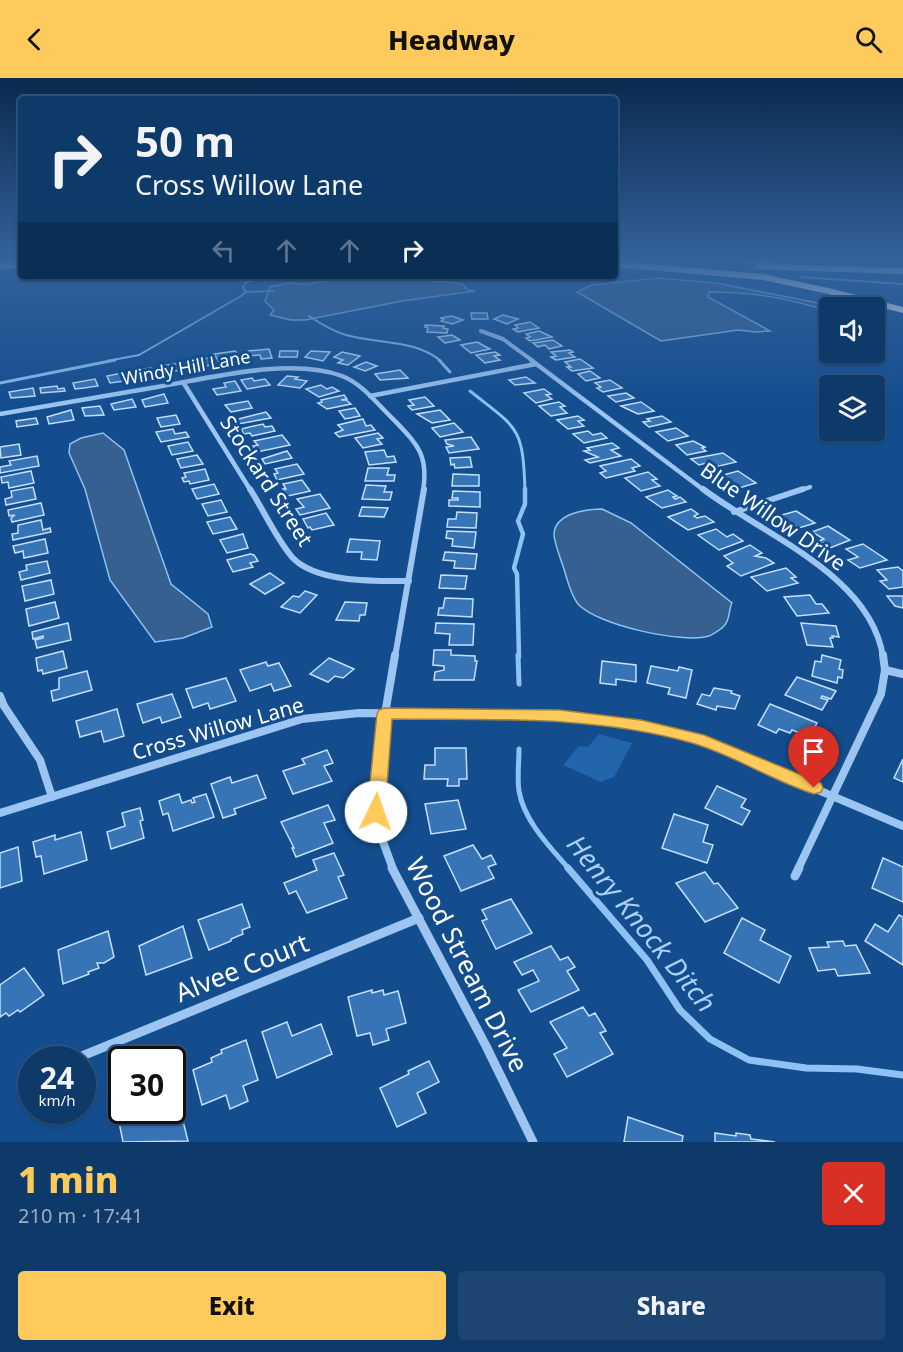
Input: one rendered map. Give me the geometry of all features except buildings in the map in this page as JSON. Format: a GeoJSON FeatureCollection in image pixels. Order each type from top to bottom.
{"type":"FeatureCollection","features":[{"type":"Feature","properties":{"kind":"street","name":"Blue Willow Drive"},"geometry":{"type":"LineString","coordinates":[[481,331],[503,339],[734,512],[808,558],[837,580],[853,596],[877,633],[885,670],[880,698],[795,876]]}},
{"type":"Feature","properties":{"kind":"street"},"geometry":{"type":"LineString","coordinates":[[370,396],[536,364]]}},
{"type":"Feature","properties":{"kind":"street","name":"Windy Hill Lane"},"geometry":{"type":"LineString","coordinates":[[0,414],[254,370],[304,369],[342,376],[356,383],[370,396]]}},
{"type":"Feature","properties":{"kind":"street","name":"Stockard Street"},"geometry":{"type":"LineString","coordinates":[[183,382],[294,558],[312,570],[342,578],[409,581]]}},
{"type":"Feature","properties":{"kind":"street","name":"Wood Stream Drive"},"geometry":{"type":"LineString","coordinates":[[370,396],[411,438],[424,457],[426,474],[384,714],[376,795],[379,831],[392,867],[534,1142]]}},
{"type":"Feature","properties":{"kind":"street"},"geometry":{"type":"LineString","coordinates":[[734,512],[810,487]]}},
{"type":"Feature","properties":{"kind":"street"},"geometry":{"type":"LineString","coordinates":[[885,670],[903,674]]}},
{"type":"Feature","properties":{"kind":"street"},"geometry":{"type":"LineString","coordinates":[[0,696],[4,706],[44,765],[52,797]]}},
{"type":"Feature","properties":{"kind":"street","name":"Cross Willow Lane"},"geometry":{"type":"LineString","coordinates":[[0,813],[302,719],[345,714],[560,715],[653,728],[698,739],[903,826]]}},
{"type":"Feature","properties":{"kind":"street","name":"Alvee Court"},"geometry":{"type":"LineString","coordinates":[[96,1050],[419,918]]}},
{"type":"Feature","properties":{"kind":"shaded area"},"geometry":{"type":"Polygon","coordinates":[[[274,310],[358,310],[305,320],[291,320],[270,315],[274,310]]]}},
{"type":"Feature","properties":{"kind":"shaded area"},"geometry":{"type":"Polygon","coordinates":[[[607,310],[731,310],[770,331],[738,330],[661,341],[607,310]]]}},
{"type":"Feature","properties":{"kind":"shaded area"},"geometry":{"type":"Polygon","coordinates":[[[103,433],[124,450],[171,584],[208,614],[212,627],[183,638],[155,642],[110,580],[85,489],[69,453],[70,444],[81,438],[103,433]]]}},
{"type":"Feature","properties":{"kind":"shaded area"},"geometry":{"type":"Polygon","coordinates":[[[602,509],[631,523],[732,603],[723,627],[710,636],[697,638],[661,635],[603,619],[578,604],[571,591],[556,547],[555,528],[565,517],[572,514],[602,509]]]}},
{"type":"Feature","properties":{"kind":"shaded area"},"geometry":{"type":"Polygon","coordinates":[[[599,734],[632,743],[614,777],[601,782],[563,765],[579,746],[588,747],[599,734]]]}},
{"type":"Feature","properties":{"kind":"waterway"},"geometry":{"type":"LineString","coordinates":[[107,361],[139,355],[217,310]]}},
{"type":"Feature","properties":{"kind":"waterway","name":"Henry Knock Ditch"},"geometry":{"type":"LineString","coordinates":[[309,316],[341,333],[358,338],[408,345],[441,361]]}},
{"type":"Feature","properties":{"kind":"waterway"},"geometry":{"type":"LineString","coordinates":[[0,383],[115,360]]}},
{"type":"Feature","properties":{"kind":"waterway","name":"Henry Knock Ditch"},"geometry":{"type":"LineString","coordinates":[[439,360],[450,372]]}},
{"type":"Feature","properties":{"kind":"waterway","name":"Henry Knock Ditch"},"geometry":{"type":"LineString","coordinates":[[470,391],[499,414],[515,431],[522,453],[525,491]]}},
{"type":"Feature","properties":{"kind":"waterway","name":"Henry Knock Ditch"},"geometry":{"type":"LineString","coordinates":[[519,657],[517,574],[514,568],[523,534],[518,521],[525,504],[525,491]]}},
{"type":"Feature","properties":{"kind":"waterway","name":"Henry Knock Ditch"},"geometry":{"type":"LineString","coordinates":[[518,655],[519,684]]}},
{"type":"Feature","properties":{"kind":"waterway","name":"Henry Knock Ditch"},"geometry":{"type":"LineString","coordinates":[[519,749],[518,786],[526,813],[546,843],[569,869]]}},
{"type":"Feature","properties":{"kind":"waterway","name":"Henry Knock Ditch"},"geometry":{"type":"LineString","coordinates":[[568,868],[647,960],[680,1010],[710,1039],[749,1060],[806,1068],[857,1069],[903,1075]]}},
{"type":"Feature","properties":{"kind":"route"},"geometry":{"type":"LineString","coordinates":[[376,812],[384,714],[560,715],[641,725],[698,739],[814,788]]}}]}
